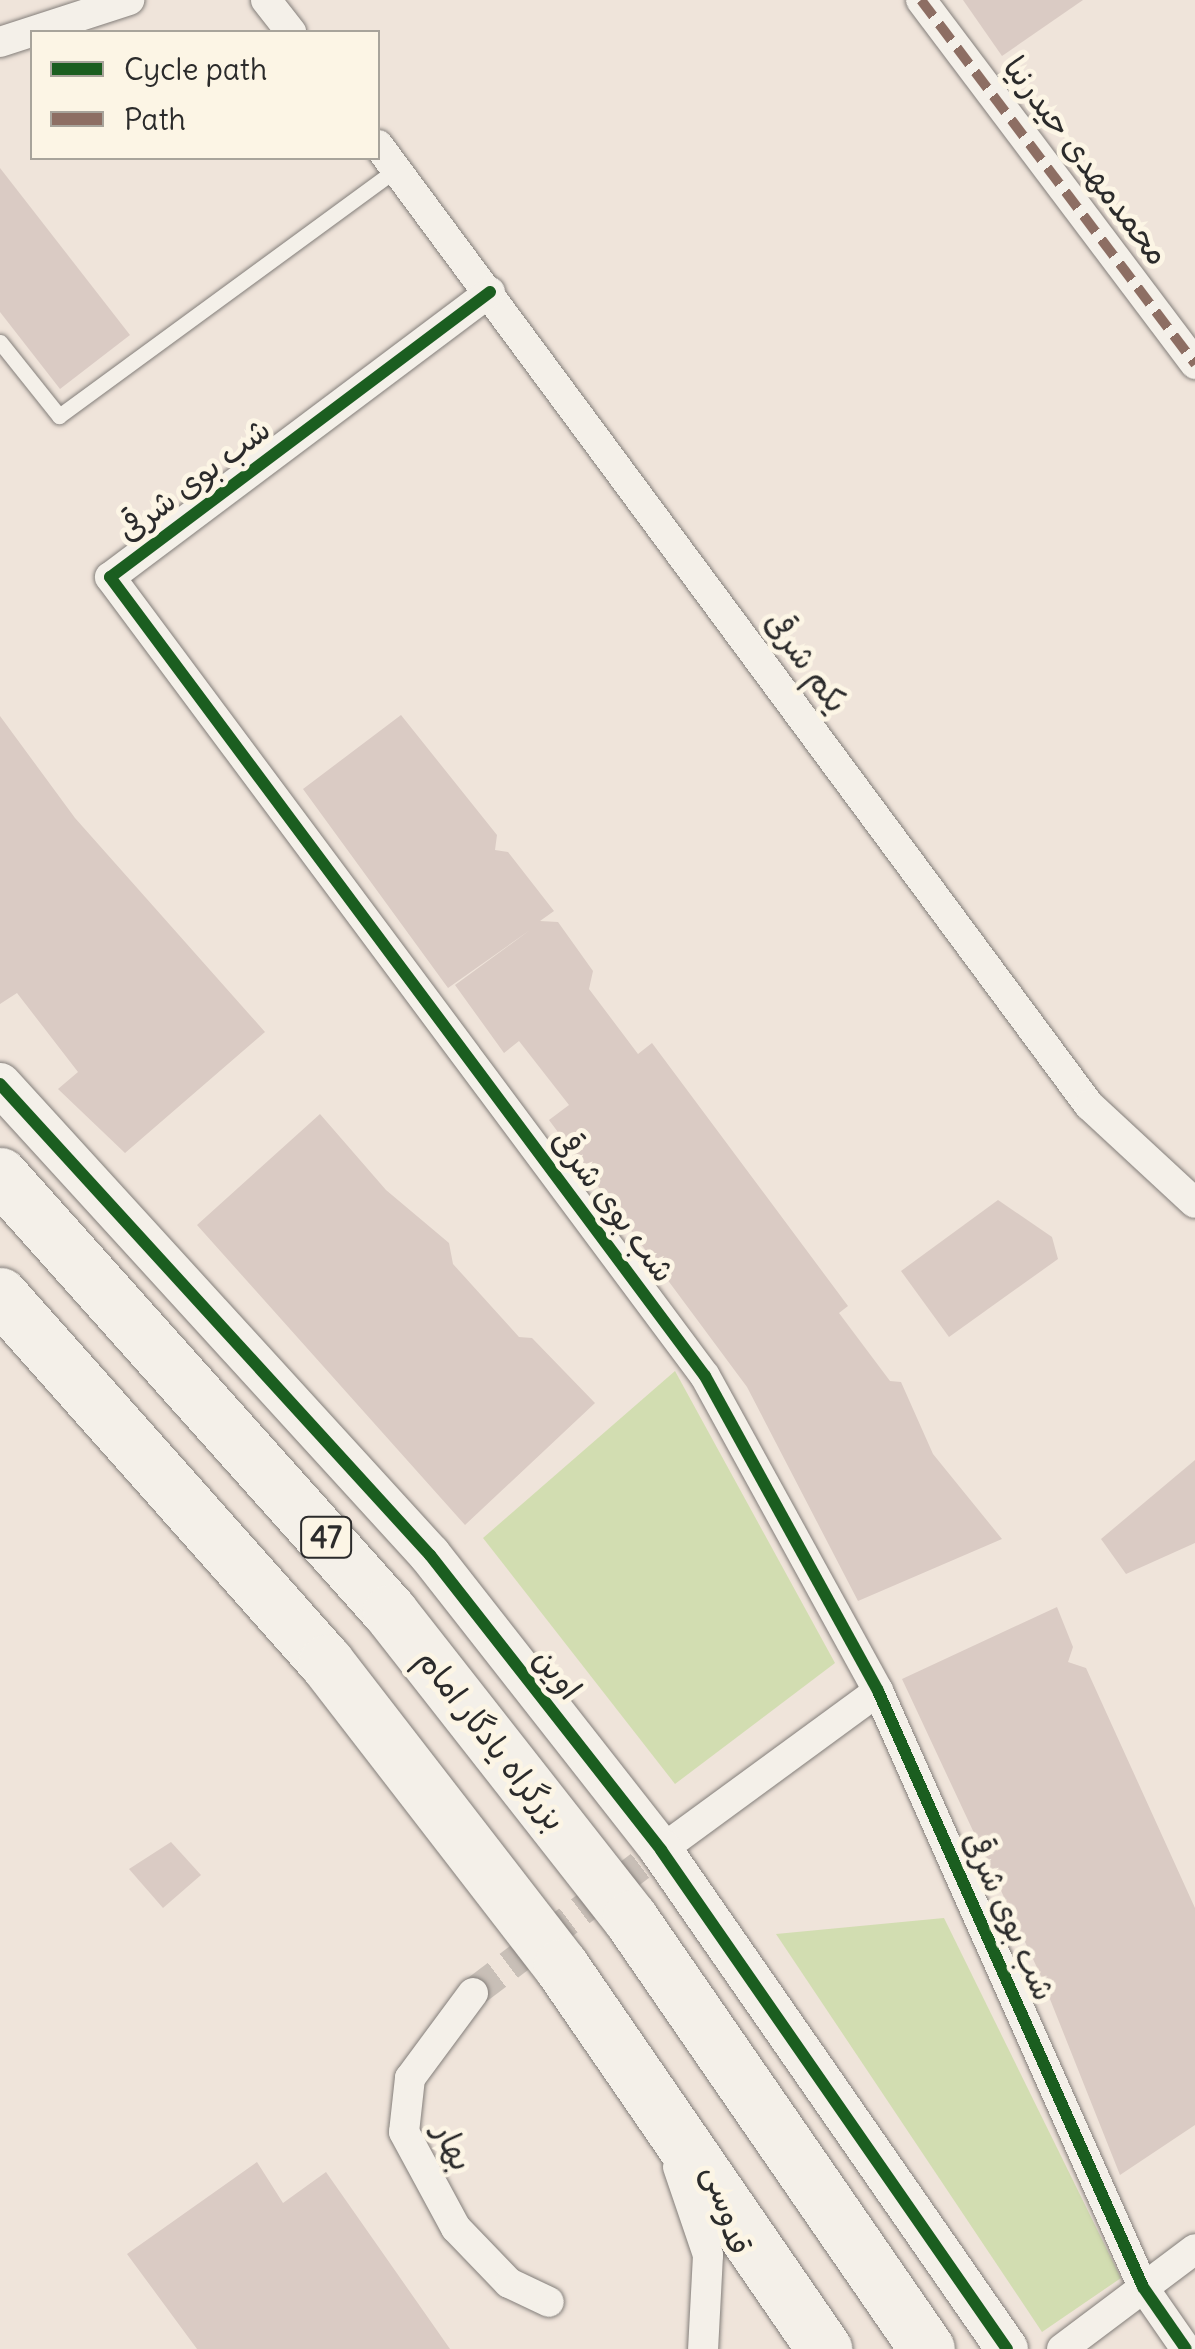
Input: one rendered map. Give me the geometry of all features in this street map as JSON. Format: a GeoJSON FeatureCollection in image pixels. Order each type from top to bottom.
{"type":"FeatureCollection","features":[{"type":"Feature","properties":{"kind":"highway","name":"بزرگراه یادگار امام"},"geometry":{"type":"LineString","coordinates":[[0,1176],[390,1612],[630,1918],[927,2349]]}},
{"type":"Feature","properties":{"kind":"highway","name":"47"},"geometry":{"type":"LineString","coordinates":[[0,1294],[43,1338],[326,1662],[653,2094],[824,2349]]}},
{"type":"Feature","properties":{"kind":"street"},"geometry":{"type":"LineString","coordinates":[[37,30],[129,0]]}},
{"type":"Feature","properties":{"kind":"street"},"geometry":{"type":"LineString","coordinates":[[266,0],[289,30]]}},
{"type":"Feature","properties":{"kind":"street","name":"محمدمهدی حیدرنیا"},"geometry":{"type":"LineString","coordinates":[[921,0],[1195,364]]}},
{"type":"Feature","properties":{"kind":"street"},"geometry":{"type":"LineString","coordinates":[[0,42],[30,32]]}},
{"type":"Feature","properties":{"kind":"street","name":"یکم شرقی"},"geometry":{"type":"LineString","coordinates":[[387,157],[1089,1104],[1195,1203]]}},
{"type":"Feature","properties":{"kind":"street","name":"شب بوی شرقی"},"geometry":{"type":"LineString","coordinates":[[490,292],[110,577],[706,1376],[878,1691],[1144,2287],[1186,2349]]}},
{"type":"Feature","properties":{"kind":"street","name":"اوین"},"geometry":{"type":"LineString","coordinates":[[0,1084],[430,1555],[661,1850],[1006,2349]]}},
{"type":"Feature","properties":{"kind":"street"},"geometry":{"type":"LineString","coordinates":[[661,1850],[878,1691]]}},
{"type":"Feature","properties":{"kind":"street","name":"بهار"},"geometry":{"type":"LineString","coordinates":[[473,1993],[410,2078],[404,2132],[456,2228],[509,2283],[549,2302]]}},
{"type":"Feature","properties":{"kind":"street","name":"قدوسی"},"geometry":{"type":"LineString","coordinates":[[653,2094],[708,2255],[703,2349]]}},
{"type":"Feature","properties":{"kind":"street"},"geometry":{"type":"LineString","coordinates":[[1062,2349],[1195,2249]]}},
{"type":"Feature","properties":{"kind":"lane"},"geometry":{"type":"LineString","coordinates":[[0,342],[58,416],[387,157]]}},
{"type":"Feature","properties":{"kind":"lane"},"geometry":{"type":"LineString","coordinates":[[0,1303],[43,1338]]}},
{"type":"Feature","properties":{"kind":"green space"},"geometry":{"type":"Polygon","coordinates":[[[675,1371],[835,1663],[675,1784],[483,1538],[675,1371]]]}},
{"type":"Feature","properties":{"kind":"green space"},"geometry":{"type":"Polygon","coordinates":[[[944,1918],[1121,2278],[1042,2332],[776,1934],[944,1918]]]}},
{"type":"Feature","properties":{"kind":"building"},"geometry":{"type":"Polygon","coordinates":[[[963,0],[1083,0],[1002,56],[963,0]]]}},
{"type":"Feature","properties":{"kind":"building"},"geometry":{"type":"Polygon","coordinates":[[[0,168],[130,335],[60,389],[0,312],[0,168]]]}},
{"type":"Feature","properties":{"kind":"building"},"geometry":{"type":"Polygon","coordinates":[[[401,715],[497,835],[495,850],[508,852],[554,911],[540,921],[558,922],[593,971],[589,989],[638,1054],[652,1043],[848,1306],[839,1313],[890,1381],[901,1382],[933,1454],[1002,1539],[858,1601],[747,1387],[549,1120],[569,1105],[519,1041],[504,1053],[455,985],[530,930],[448,988],[303,789],[401,715]]]}},
{"type":"Feature","properties":{"kind":"building"},"geometry":{"type":"Polygon","coordinates":[[[0,716],[75,818],[265,1032],[125,1153],[58,1089],[78,1072],[17,993],[0,1004],[0,716]]]}},
{"type":"Feature","properties":{"kind":"building"},"geometry":{"type":"Polygon","coordinates":[[[320,1114],[386,1190],[449,1243],[453,1264],[519,1337],[532,1338],[595,1403],[465,1525],[197,1225],[320,1114]]]}},
{"type":"Feature","properties":{"kind":"building"},"geometry":{"type":"Polygon","coordinates":[[[998,1200],[1052,1237],[1058,1259],[949,1337],[901,1271],[998,1200]]]}},
{"type":"Feature","properties":{"kind":"building"},"geometry":{"type":"Polygon","coordinates":[[[1195,1460],[1195,1543],[1126,1574],[1101,1539],[1195,1460]]]}},
{"type":"Feature","properties":{"kind":"building"},"geometry":{"type":"Polygon","coordinates":[[[1057,1607],[1073,1647],[1068,1662],[1086,1668],[1195,1908],[1195,2125],[1120,2175],[1040,1974],[902,1679],[1057,1607]]]}},
{"type":"Feature","properties":{"kind":"building"},"geometry":{"type":"Polygon","coordinates":[[[171,1842],[201,1875],[163,1908],[129,1869],[171,1842]]]}},
{"type":"Feature","properties":{"kind":"building"},"geometry":{"type":"Polygon","coordinates":[[[257,2162],[283,2203],[326,2172],[450,2349],[197,2349],[127,2254],[257,2162]]]}},
{"type":"Feature","properties":{"kind":"tunnel"},"geometry":{"type":"LineString","coordinates":[[473,1993],[661,1850]]}},
{"type":"Feature","properties":{"kind":"marked path"},"geometry":{"type":"LineString","coordinates":[[921,0],[1195,364]]}},
{"type":"Feature","properties":{"kind":"cycle path"},"geometry":{"type":"LineString","coordinates":[[490,292],[110,577],[705,1376],[878,1691],[1143,2287],[1186,2349]]}},
{"type":"Feature","properties":{"kind":"cycle path"},"geometry":{"type":"LineString","coordinates":[[0,1084],[430,1555],[661,1850],[1007,2349]]}}]}
